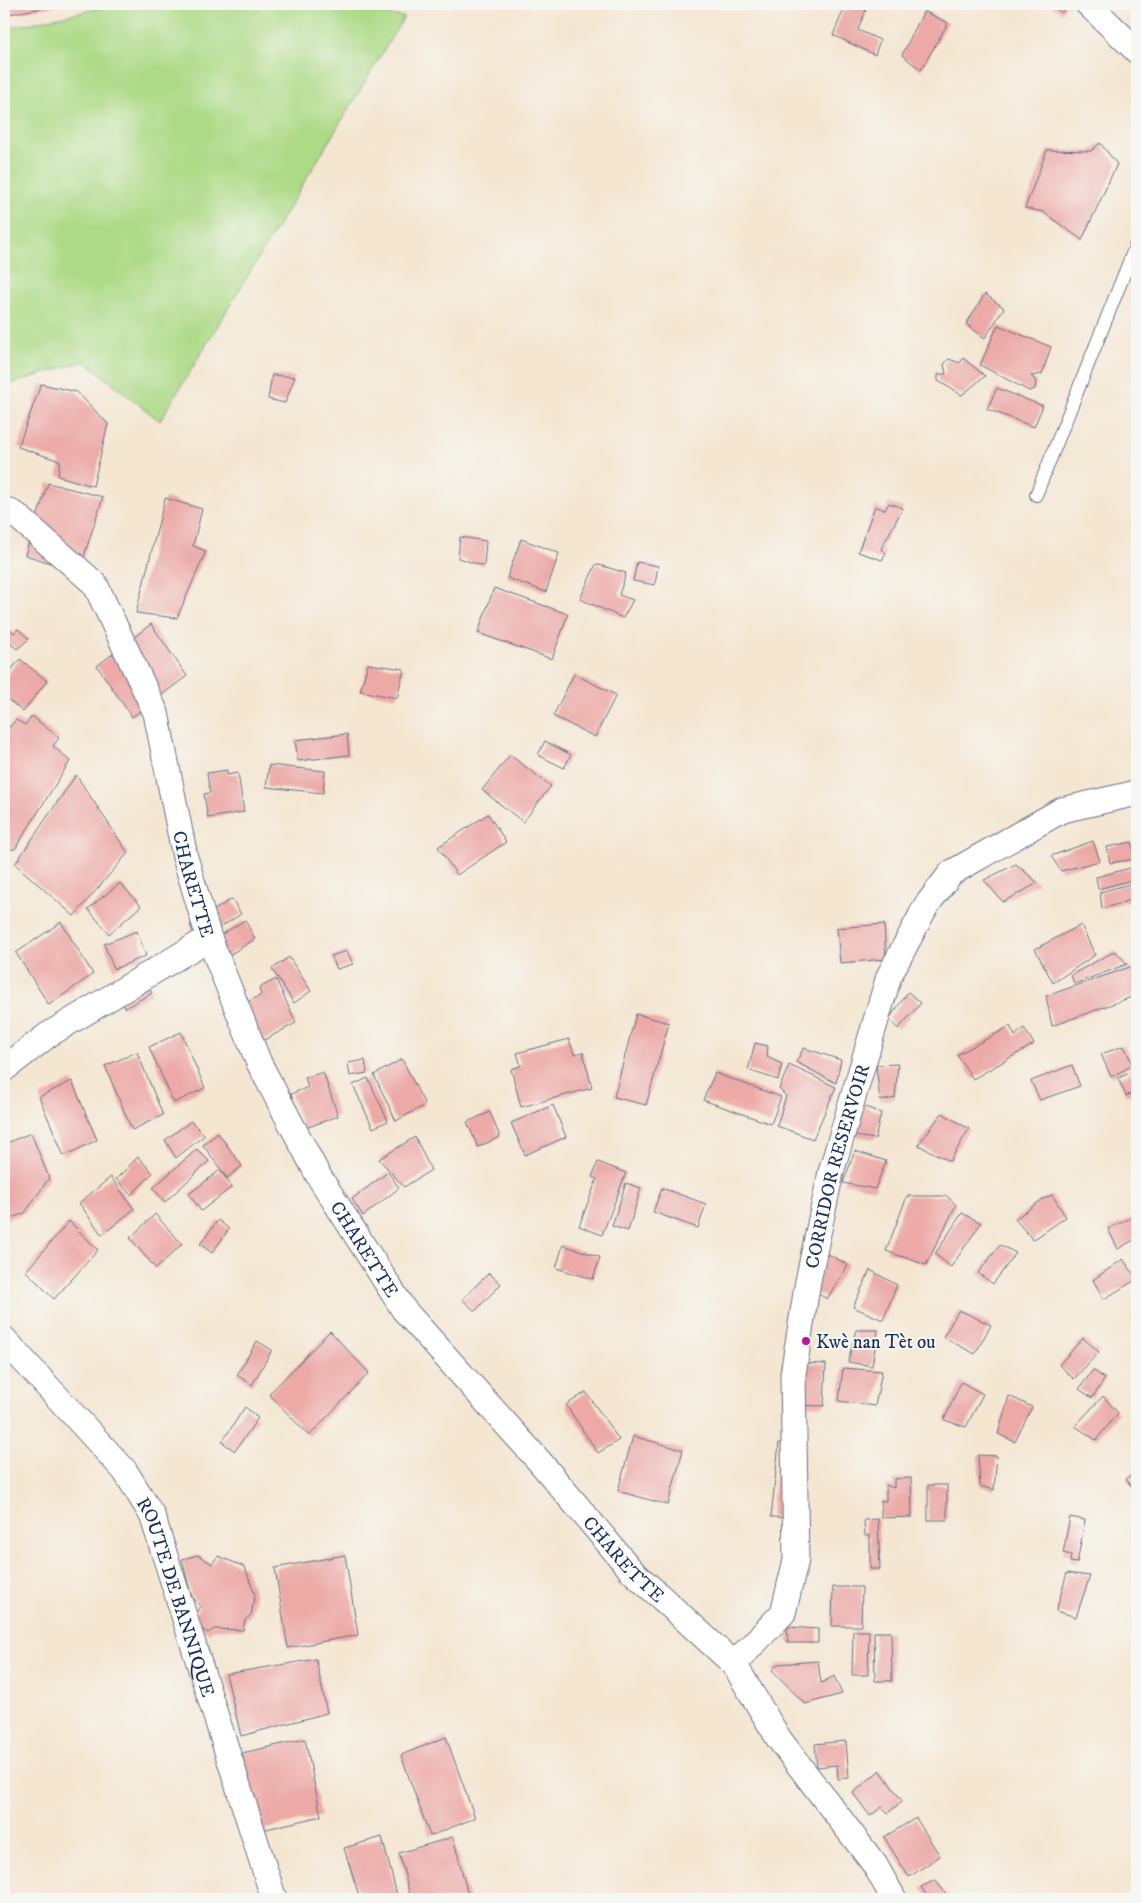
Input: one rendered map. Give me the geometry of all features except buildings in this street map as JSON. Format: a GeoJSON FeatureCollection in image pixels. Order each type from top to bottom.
{"type":"FeatureCollection","features":[{"type":"Feature","properties":{"kind":"street"},"geometry":{"type":"LineString","coordinates":[[1088,4],[1137,51]]}},
{"type":"Feature","properties":{"kind":"street","name":"CHARETTE"},"geometry":{"type":"LineString","coordinates":[[4,509],[16,515],[94,584],[103,601],[156,713],[185,857],[209,938],[268,1081],[318,1175],[404,1310],[540,1462],[631,1570],[734,1664],[779,1739],[875,1865],[894,1899]]}},
{"type":"Feature","properties":{"kind":"street","name":"CORRIDOR RESERVOIR"},"geometry":{"type":"LineString","coordinates":[[734,1664],[783,1613],[796,1560],[793,1374],[808,1281],[831,1172],[889,976],[926,906],[951,872],[1062,810],[1137,793]]}},
{"type":"Feature","properties":{"kind":"street"},"geometry":{"type":"LineString","coordinates":[[4,1069],[48,1035],[209,938]]}},
{"type":"Feature","properties":{"kind":"street","name":"ROUTE DE BANNIQUE"},"geometry":{"type":"LineString","coordinates":[[4,1339],[125,1471],[152,1515],[274,1899]]}},
{"type":"Feature","properties":{"kind":"lane"},"geometry":{"type":"LineString","coordinates":[[1036,495],[1137,242]]}},
{"type":"Feature","properties":{"kind":"green space"},"geometry":{"type":"Polygon","coordinates":[[[119,4],[312,4],[404,17],[160,421],[84,361],[4,386],[10,304],[4,303],[4,29],[119,4]]]}},
{"type":"Feature","properties":{"kind":"place","name":"Kwè nan Tèt ou"},"geometry":{"type":"Point","coordinates":[806,1341]}}]}
